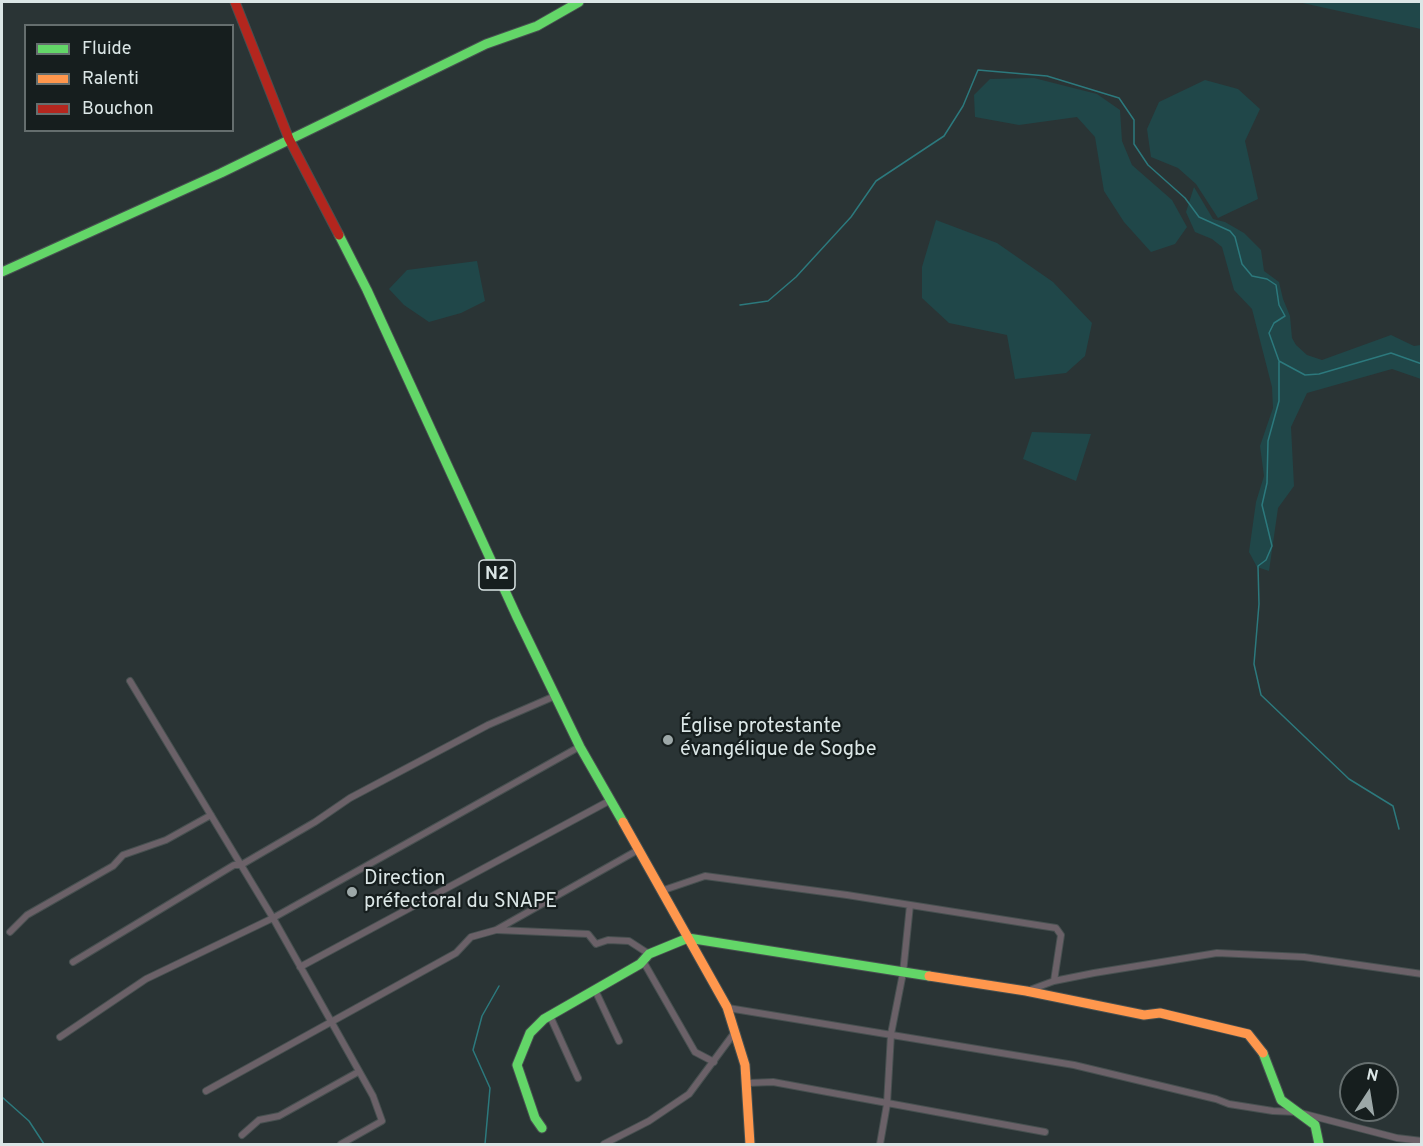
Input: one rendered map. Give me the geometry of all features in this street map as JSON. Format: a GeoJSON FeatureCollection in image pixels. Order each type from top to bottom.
{"type":"FeatureCollection","features":[{"type":"Feature","properties":{"kind":"main road","name":"N2"},"geometry":{"type":"LineString","coordinates":[[235,2],[289,139],[367,290],[517,618],[580,747],[726,1008],[735,1029],[748,1083],[750,1144]]}},
{"type":"Feature","properties":{"kind":"main road"},"geometry":{"type":"LineString","coordinates":[[2,272],[220,174],[289,139],[388,94],[486,44],[537,26],[579,2]]}},
{"type":"Feature","properties":{"kind":"main road"},"geometry":{"type":"LineString","coordinates":[[542,1128],[535,1118],[517,1065],[530,1033],[550,1016],[646,957],[688,938],[1026,991],[1055,999],[1144,1015],[1160,1013],[1248,1034],[1260,1046],[1281,1100],[1315,1125],[1319,1144]]}},
{"type":"Feature","properties":{"kind":"street"},"geometry":{"type":"LineString","coordinates":[[130,681],[273,918],[373,1096],[382,1121],[341,1144]]}},
{"type":"Feature","properties":{"kind":"street"},"geometry":{"type":"LineString","coordinates":[[74,962],[234,865],[241,865],[315,822],[350,798],[488,725],[556,696]]}},
{"type":"Feature","properties":{"kind":"street"},"geometry":{"type":"LineString","coordinates":[[60,1037],[146,979],[273,918],[580,747]]}},
{"type":"Feature","properties":{"kind":"street"},"geometry":{"type":"LineString","coordinates":[[300,967],[609,801]]}},
{"type":"Feature","properties":{"kind":"street"},"geometry":{"type":"LineString","coordinates":[[10,932],[27,915],[113,866],[123,855],[166,840],[211,815]]}},
{"type":"Feature","properties":{"kind":"street"},"geometry":{"type":"LineString","coordinates":[[206,1091],[456,952],[471,937],[496,930],[638,850]]}},
{"type":"Feature","properties":{"kind":"street"},"geometry":{"type":"LineString","coordinates":[[661,891],[705,876],[1056,928],[1061,935],[1054,981]]}},
{"type":"Feature","properties":{"kind":"street"},"geometry":{"type":"LineString","coordinates":[[880,1144],[887,1104],[891,1034],[903,973],[910,905]]}},
{"type":"Feature","properties":{"kind":"street"},"geometry":{"type":"LineString","coordinates":[[496,930],[588,934],[596,944],[602,944],[608,940],[629,941],[646,957],[695,1052],[714,1062]]}},
{"type":"Feature","properties":{"kind":"street"},"geometry":{"type":"LineString","coordinates":[[1026,991],[1054,981],[1138,964],[1217,953],[1304,957],[1422,974]]}},
{"type":"Feature","properties":{"kind":"street"},"geometry":{"type":"LineString","coordinates":[[595,990],[619,1041]]}},
{"type":"Feature","properties":{"kind":"street"},"geometry":{"type":"LineString","coordinates":[[726,1008],[1074,1065],[1229,1104],[1273,1111],[1297,1112],[1397,1138],[1422,1141]]}},
{"type":"Feature","properties":{"kind":"street"},"geometry":{"type":"LineString","coordinates":[[550,1016],[578,1078]]}},
{"type":"Feature","properties":{"kind":"street"},"geometry":{"type":"LineString","coordinates":[[604,1144],[649,1121],[688,1094],[714,1062],[735,1029]]}},
{"type":"Feature","properties":{"kind":"street"},"geometry":{"type":"LineString","coordinates":[[242,1135],[259,1120],[279,1116],[358,1072]]}},
{"type":"Feature","properties":{"kind":"street"},"geometry":{"type":"LineString","coordinates":[[748,1083],[773,1082],[1045,1132]]}},
{"type":"Feature","properties":{"kind":"shaded area"},"geometry":{"type":"Polygon","coordinates":[[[1298,2],[1421,2],[1421,29],[1298,2]]]}},
{"type":"Feature","properties":{"kind":"shaded area"},"geometry":{"type":"Polygon","coordinates":[[[1034,78],[1097,94],[1120,110],[1122,141],[1132,165],[1172,200],[1187,227],[1175,244],[1151,252],[1124,222],[1104,191],[1095,137],[1077,117],[1019,125],[975,117],[974,95],[990,79],[1034,78]]]}},
{"type":"Feature","properties":{"kind":"shaded area"},"geometry":{"type":"Polygon","coordinates":[[[1205,80],[1238,89],[1260,109],[1245,141],[1258,199],[1218,218],[1196,184],[1178,168],[1151,157],[1147,129],[1159,102],[1205,80]]]}},
{"type":"Feature","properties":{"kind":"shaded area"},"geometry":{"type":"Polygon","coordinates":[[[1194,187],[1213,219],[1225,222],[1244,233],[1261,250],[1264,271],[1279,282],[1290,316],[1292,338],[1307,355],[1322,360],[1391,335],[1414,346],[1421,345],[1421,379],[1392,369],[1307,393],[1291,427],[1294,486],[1278,508],[1269,571],[1257,567],[1249,552],[1256,502],[1264,476],[1260,446],[1273,408],[1272,387],[1252,309],[1234,290],[1222,247],[1212,239],[1195,232],[1186,212],[1194,187]]]}},
{"type":"Feature","properties":{"kind":"shaded area"},"geometry":{"type":"Polygon","coordinates":[[[936,220],[997,243],[1053,282],[1092,323],[1085,356],[1066,373],[1015,379],[1007,335],[949,323],[922,298],[922,267],[936,220]]]}},
{"type":"Feature","properties":{"kind":"shaded area"},"geometry":{"type":"Polygon","coordinates":[[[477,261],[485,301],[461,313],[429,322],[404,305],[389,289],[407,270],[477,261]]]}},
{"type":"Feature","properties":{"kind":"shaded area"},"geometry":{"type":"Polygon","coordinates":[[[1032,432],[1091,434],[1076,481],[1023,459],[1032,432]]]}},
{"type":"Feature","properties":{"kind":"waterway"},"geometry":{"type":"LineString","coordinates":[[740,305],[768,301],[796,277],[851,217],[876,181],[944,136],[963,106],[978,70],[1047,76],[1119,98],[1134,120],[1134,144],[1148,165],[1185,198],[1199,217],[1230,231],[1235,237],[1242,264],[1252,276],[1267,279],[1276,285],[1279,305],[1285,316],[1274,323],[1269,333],[1279,361],[1305,375],[1319,374],[1391,353],[1422,364]]}},
{"type":"Feature","properties":{"kind":"waterway"},"geometry":{"type":"LineString","coordinates":[[1279,362],[1279,401],[1268,441],[1267,483],[1262,505],[1272,546],[1266,560],[1258,566],[1259,604],[1254,664],[1261,695],[1349,779],[1393,806],[1399,829]]}},
{"type":"Feature","properties":{"kind":"waterway"},"geometry":{"type":"LineString","coordinates":[[485,1144],[490,1088],[473,1050],[482,1016],[499,986]]}},
{"type":"Feature","properties":{"kind":"waterway"},"geometry":{"type":"LineString","coordinates":[[2,1097],[29,1121],[44,1144]]}},
{"type":"Feature","properties":{"kind":"traffic: fast"},"geometry":{"type":"LineString","coordinates":[[2,272],[221,173],[486,44],[537,26],[579,2]]}},
{"type":"Feature","properties":{"kind":"traffic: fast"},"geometry":{"type":"LineString","coordinates":[[339,235],[367,290],[517,617],[580,747],[623,822]]}},
{"type":"Feature","properties":{"kind":"traffic: fast"},"geometry":{"type":"LineString","coordinates":[[542,1128],[535,1118],[517,1065],[530,1033],[544,1019],[640,964],[649,954],[688,938],[929,976]]}},
{"type":"Feature","properties":{"kind":"traffic: fast"},"geometry":{"type":"LineString","coordinates":[[1263,1053],[1281,1100],[1315,1125],[1319,1144]]}},
{"type":"Feature","properties":{"kind":"traffic: slow"},"geometry":{"type":"LineString","coordinates":[[623,822],[727,1007],[745,1065],[750,1144]]}},
{"type":"Feature","properties":{"kind":"traffic: slow"},"geometry":{"type":"LineString","coordinates":[[929,976],[1026,991],[1144,1015],[1160,1013],[1248,1034],[1263,1053]]}},
{"type":"Feature","properties":{"kind":"traffic: jam"},"geometry":{"type":"LineString","coordinates":[[235,2],[289,139],[339,235]]}},
{"type":"Feature","properties":{"kind":"place","name":"Église protestante évangélique de Sogbe"},"geometry":{"type":"Point","coordinates":[668,740]}},
{"type":"Feature","properties":{"kind":"place","name":"Direction préfectoral du SNAPE"},"geometry":{"type":"Point","coordinates":[352,892]}}]}
